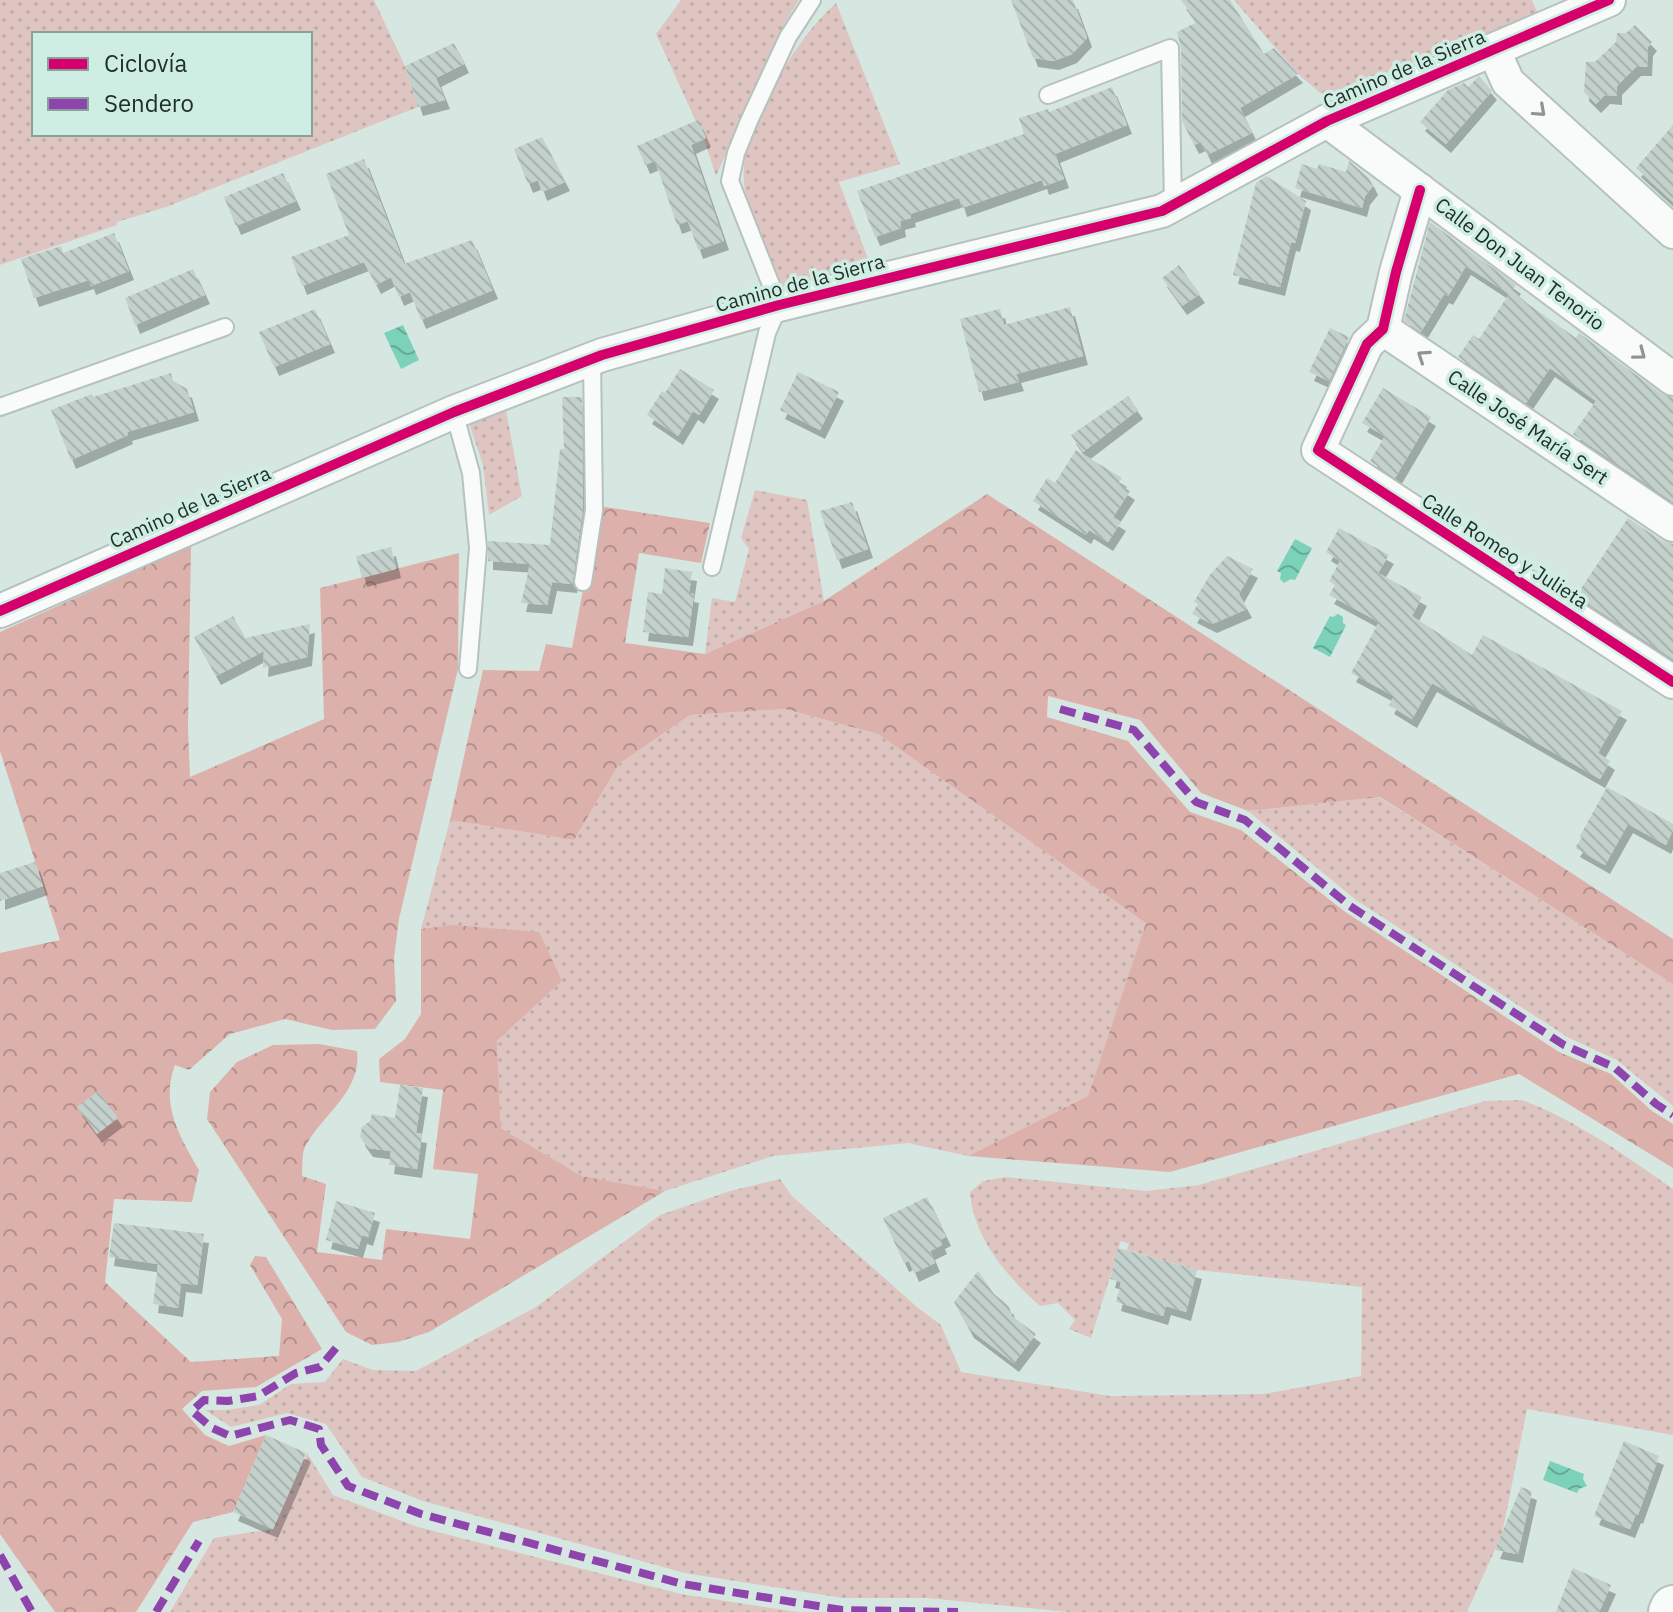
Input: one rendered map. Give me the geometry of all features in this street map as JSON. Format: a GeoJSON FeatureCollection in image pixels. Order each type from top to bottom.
{"type":"FeatureCollection","features":[{"type":"Feature","properties":{"kind":"street","name":"Camino de la Sierra"},"geometry":{"type":"LineString","coordinates":[[0,611],[454,412],[592,358],[779,305],[1162,211],[1327,121],[1609,0]]}},
{"type":"Feature","properties":{"kind":"street"},"geometry":{"type":"LineString","coordinates":[[1494,51],[1508,82],[1673,232]]}},
{"type":"Feature","properties":{"kind":"street","name":"Calle Don Juan Tenorio"},"geometry":{"type":"LineString","coordinates":[[1327,121],[1673,379]]}},
{"type":"Feature","properties":{"kind":"street"},"geometry":{"type":"LineString","coordinates":[[1383,329],[1420,190]]}},
{"type":"Feature","properties":{"kind":"street","name":"Calle Romeo y Julieta"},"geometry":{"type":"LineString","coordinates":[[1383,329],[1367,344],[1318,450],[1673,682]]}},
{"type":"Feature","properties":{"kind":"street","name":"Calle José María Sert"},"geometry":{"type":"LineString","coordinates":[[1383,329],[1673,525]]}},
{"type":"Feature","properties":{"kind":"lane"},"geometry":{"type":"LineString","coordinates":[[779,305],[730,181],[736,153],[749,121],[788,37],[812,0]]}},
{"type":"Feature","properties":{"kind":"lane"},"geometry":{"type":"LineString","coordinates":[[1048,95],[1170,48],[1173,204]]}},
{"type":"Feature","properties":{"kind":"lane","name":"Camino de la Sierra"},"geometry":{"type":"LineString","coordinates":[[712,567],[767,333],[779,305]]}},
{"type":"Feature","properties":{"kind":"lane"},"geometry":{"type":"LineString","coordinates":[[0,407],[225,327]]}},
{"type":"Feature","properties":{"kind":"lane"},"geometry":{"type":"LineString","coordinates":[[583,582],[594,510],[592,358]]}},
{"type":"Feature","properties":{"kind":"lane"},"geometry":{"type":"LineString","coordinates":[[454,412],[471,473],[478,548],[468,669]]}},
{"type":"Feature","properties":{"kind":"shaded area"},"geometry":{"type":"Polygon","coordinates":[[[0,0],[374,0],[405,66],[418,107],[166,207],[117,222],[117,225],[0,265],[0,0]]]}},
{"type":"Feature","properties":{"kind":"shaded area"},"geometry":{"type":"Polygon","coordinates":[[[681,0],[799,0],[784,24],[716,176],[704,139],[656,34],[681,0]]]}},
{"type":"Feature","properties":{"kind":"shaded area"},"geometry":{"type":"Polygon","coordinates":[[[1234,0],[1532,0],[1538,14],[1325,97],[1298,74],[1234,0]]]}},
{"type":"Feature","properties":{"kind":"shaded area"},"geometry":{"type":"Polygon","coordinates":[[[836,3],[900,164],[839,182],[870,264],[786,290],[767,258],[752,223],[744,187],[746,150],[784,68],[799,45],[836,3]]]}},
{"type":"Feature","properties":{"kind":"shaded area"},"geometry":{"type":"Polygon","coordinates":[[[505,405],[522,496],[489,515],[483,465],[468,420],[505,405]]]}},
{"type":"Feature","properties":{"kind":"shaded area"},"geometry":{"type":"Polygon","coordinates":[[[755,490],[807,500],[824,601],[705,654],[712,598],[735,602],[749,549],[741,538],[755,490]]]}},
{"type":"Feature","properties":{"kind":"shaded area"},"geometry":{"type":"Polygon","coordinates":[[[785,709],[878,734],[1147,923],[1088,1096],[968,1156],[908,1143],[773,1156],[665,1191],[582,1176],[501,1128],[497,1041],[562,981],[421,929],[450,820],[574,840],[619,764],[690,715],[785,709]]]}},
{"type":"Feature","properties":{"kind":"shaded area"},"geometry":{"type":"Polygon","coordinates":[[[1379,797],[1673,984],[1673,1106],[1617,1060],[1569,1038],[1356,900],[1248,811],[1379,797]]]}},
{"type":"Feature","properties":{"kind":"shaded area"},"geometry":{"type":"Polygon","coordinates":[[[1522,1100],[1581,1128],[1673,1189],[1673,1435],[1527,1409],[1502,1534],[1467,1612],[1069,1612],[927,1598],[843,1598],[685,1573],[423,1501],[362,1477],[326,1424],[287,1413],[231,1427],[205,1410],[259,1405],[291,1384],[325,1382],[343,1359],[373,1370],[416,1371],[536,1307],[660,1215],[730,1191],[780,1179],[792,1196],[941,1325],[961,1372],[1110,1396],[1264,1394],[1361,1376],[1362,1287],[1197,1270],[1127,1250],[1129,1244],[1121,1241],[1091,1338],[1069,1329],[1075,1320],[1058,1303],[1040,1306],[1004,1269],[978,1225],[970,1192],[983,1181],[1005,1177],[1146,1191],[1199,1185],[1485,1101],[1522,1100]]]}},
{"type":"Feature","properties":{"kind":"shaded area"},"geometry":{"type":"Polygon","coordinates":[[[307,1453],[333,1495],[418,1527],[681,1594],[797,1612],[170,1612],[214,1538],[273,1529],[307,1453]]]}},
{"type":"Feature","properties":{"kind":"green space"},"geometry":{"type":"Polygon","coordinates":[[[987,494],[1673,939],[1673,984],[1380,797],[1248,811],[1201,793],[1140,720],[1048,696],[1047,717],[1128,741],[1190,812],[1241,830],[1344,911],[1559,1052],[1611,1074],[1652,1111],[1673,1124],[1673,1168],[1519,1074],[1170,1172],[968,1156],[1088,1096],[1146,923],[878,734],[785,709],[690,715],[619,764],[574,840],[450,820],[483,670],[539,671],[546,644],[572,648],[599,506],[710,523],[701,563],[639,553],[625,643],[705,654],[824,601],[987,494]]]}},
{"type":"Feature","properties":{"kind":"green space"},"geometry":{"type":"Polygon","coordinates":[[[191,546],[190,777],[324,719],[320,588],[459,553],[458,669],[399,919],[394,958],[396,1001],[375,1029],[332,1030],[285,1019],[230,1034],[189,1070],[175,1065],[171,1079],[171,1107],[179,1133],[199,1170],[192,1202],[114,1199],[105,1282],[191,1362],[279,1356],[282,1319],[250,1265],[255,1256],[266,1257],[322,1349],[256,1387],[202,1391],[182,1409],[205,1435],[229,1446],[266,1435],[233,1512],[193,1522],[136,1612],[55,1612],[0,1534],[0,953],[60,940],[0,751],[0,632],[191,546]]]}},
{"type":"Feature","properties":{"kind":"green space"},"geometry":{"type":"Polygon","coordinates":[[[453,925],[539,932],[562,981],[497,1041],[501,1128],[582,1176],[665,1191],[429,1332],[398,1342],[372,1345],[346,1332],[207,1119],[210,1092],[237,1062],[273,1045],[319,1044],[357,1051],[354,1078],[348,1090],[313,1134],[303,1152],[302,1176],[326,1184],[317,1252],[382,1260],[386,1229],[470,1239],[478,1174],[433,1169],[443,1090],[380,1082],[379,1059],[405,1039],[421,1014],[421,929],[453,925]]]}},
{"type":"Feature","properties":{"kind":"water"},"geometry":{"type":"Polygon","coordinates":[[[403,325],[419,360],[401,369],[384,333],[403,325]]]}},
{"type":"Feature","properties":{"kind":"water"},"geometry":{"type":"Polygon","coordinates":[[[1295,539],[1312,548],[1295,580],[1284,583],[1280,579],[1281,573],[1277,571],[1295,539]]]}},
{"type":"Feature","properties":{"kind":"water"},"geometry":{"type":"Polygon","coordinates":[[[1338,614],[1346,625],[1330,657],[1313,648],[1330,616],[1338,614]]]}},
{"type":"Feature","properties":{"kind":"water"},"geometry":{"type":"Polygon","coordinates":[[[1550,1461],[1584,1474],[1587,1486],[1577,1493],[1543,1480],[1550,1461]]]}},
{"type":"Feature","properties":{"kind":"building"},"geometry":{"type":"Polygon","coordinates":[[[1011,0],[1073,0],[1087,38],[1072,54],[1054,61],[1033,58],[1011,0]]]}},
{"type":"Feature","properties":{"kind":"building"},"geometry":{"type":"Polygon","coordinates":[[[1181,0],[1230,0],[1264,54],[1274,48],[1298,74],[1240,108],[1252,133],[1207,155],[1201,142],[1194,145],[1182,121],[1181,48],[1177,32],[1197,22],[1181,0]]]}},
{"type":"Feature","properties":{"kind":"building"},"geometry":{"type":"Polygon","coordinates":[[[1635,25],[1652,42],[1648,47],[1647,67],[1636,67],[1617,86],[1617,96],[1605,95],[1596,104],[1584,92],[1586,62],[1595,62],[1616,42],[1617,33],[1626,33],[1635,25]]]}},
{"type":"Feature","properties":{"kind":"building"},"geometry":{"type":"Polygon","coordinates":[[[454,43],[464,64],[436,78],[445,100],[418,107],[405,66],[454,43]]]}},
{"type":"Feature","properties":{"kind":"building"},"geometry":{"type":"Polygon","coordinates":[[[1479,76],[1492,91],[1446,144],[1420,122],[1448,90],[1464,83],[1468,87],[1479,76]]]}},
{"type":"Feature","properties":{"kind":"building"},"geometry":{"type":"Polygon","coordinates":[[[1112,87],[1127,125],[1055,154],[1064,179],[1044,186],[1042,180],[962,208],[959,198],[910,214],[911,218],[900,221],[901,228],[875,237],[857,191],[1024,134],[1019,118],[1048,109],[1049,112],[1112,87]]]}},
{"type":"Feature","properties":{"kind":"building"},"geometry":{"type":"Polygon","coordinates":[[[698,120],[706,138],[691,145],[724,241],[698,250],[688,221],[677,225],[655,161],[645,165],[637,146],[698,120]]]}},
{"type":"Feature","properties":{"kind":"building"},"geometry":{"type":"Polygon","coordinates":[[[1673,125],[1673,202],[1636,168],[1673,125]]]}},
{"type":"Feature","properties":{"kind":"building"},"geometry":{"type":"Polygon","coordinates":[[[542,137],[565,182],[542,192],[538,180],[528,184],[514,149],[542,137]]]}},
{"type":"Feature","properties":{"kind":"building"},"geometry":{"type":"Polygon","coordinates":[[[364,159],[404,264],[472,240],[493,290],[421,320],[410,292],[399,297],[391,277],[376,285],[364,262],[302,286],[291,257],[349,235],[326,174],[364,159]]]}},
{"type":"Feature","properties":{"kind":"building"},"geometry":{"type":"Polygon","coordinates":[[[1349,161],[1369,178],[1373,186],[1365,196],[1362,208],[1295,188],[1302,164],[1317,169],[1319,164],[1346,172],[1349,161]]]}},
{"type":"Feature","properties":{"kind":"building"},"geometry":{"type":"Polygon","coordinates":[[[283,173],[296,201],[236,226],[224,197],[283,173]]]}},
{"type":"Feature","properties":{"kind":"building"},"geometry":{"type":"Polygon","coordinates":[[[1266,176],[1306,201],[1295,243],[1291,242],[1280,287],[1233,275],[1256,183],[1266,176]]]}},
{"type":"Feature","properties":{"kind":"building"},"geometry":{"type":"Polygon","coordinates":[[[1430,222],[1516,285],[1512,290],[1528,304],[1576,338],[1579,333],[1662,394],[1673,398],[1673,502],[1573,434],[1596,401],[1550,368],[1526,403],[1458,357],[1473,335],[1479,339],[1509,294],[1466,266],[1448,296],[1444,294],[1421,332],[1404,321],[1430,222]]]}},
{"type":"Feature","properties":{"kind":"building"},"geometry":{"type":"Polygon","coordinates":[[[114,233],[129,271],[91,286],[89,280],[34,298],[21,259],[61,246],[63,253],[114,233]]]}},
{"type":"Feature","properties":{"kind":"building"},"geometry":{"type":"Polygon","coordinates":[[[1179,265],[1200,294],[1182,306],[1162,278],[1179,265]]]}},
{"type":"Feature","properties":{"kind":"building"},"geometry":{"type":"Polygon","coordinates":[[[193,269],[205,295],[135,325],[125,298],[193,269]]]}},
{"type":"Feature","properties":{"kind":"building"},"geometry":{"type":"Polygon","coordinates":[[[1070,307],[1083,356],[1016,374],[1019,382],[979,392],[960,319],[1000,309],[1004,325],[1070,307]]]}},
{"type":"Feature","properties":{"kind":"building"},"geometry":{"type":"Polygon","coordinates":[[[315,309],[330,344],[274,367],[259,332],[315,309]]]}},
{"type":"Feature","properties":{"kind":"building"},"geometry":{"type":"Polygon","coordinates":[[[1330,328],[1349,337],[1329,381],[1309,372],[1330,328]]]}},
{"type":"Feature","properties":{"kind":"building"},"geometry":{"type":"Polygon","coordinates":[[[680,369],[714,390],[699,415],[693,411],[678,436],[647,415],[680,369]]]}},
{"type":"Feature","properties":{"kind":"building"},"geometry":{"type":"Polygon","coordinates":[[[798,372],[839,392],[820,430],[780,410],[798,372]]]}},
{"type":"Feature","properties":{"kind":"building"},"geometry":{"type":"Polygon","coordinates":[[[171,373],[173,381],[187,389],[194,412],[127,432],[128,435],[71,460],[51,410],[92,394],[93,397],[171,373]]]}},
{"type":"Feature","properties":{"kind":"building"},"geometry":{"type":"Polygon","coordinates":[[[1383,388],[1431,417],[1395,478],[1370,461],[1385,436],[1362,423],[1383,388]]]}},
{"type":"Feature","properties":{"kind":"building"},"geometry":{"type":"Polygon","coordinates":[[[1128,396],[1138,410],[1083,452],[1071,435],[1128,396]]]}},
{"type":"Feature","properties":{"kind":"building"},"geometry":{"type":"Polygon","coordinates":[[[562,397],[582,397],[583,509],[572,584],[552,582],[547,605],[521,603],[530,564],[488,561],[488,541],[550,545],[560,449],[564,449],[562,397]]]}},
{"type":"Feature","properties":{"kind":"building"},"geometry":{"type":"Polygon","coordinates":[[[1076,450],[1122,478],[1118,483],[1130,491],[1113,517],[1121,522],[1108,542],[1089,530],[1086,535],[1033,501],[1047,478],[1055,483],[1076,450]]]}},
{"type":"Feature","properties":{"kind":"building"},"geometry":{"type":"Polygon","coordinates":[[[852,502],[868,549],[837,560],[820,511],[852,502]]]}},
{"type":"Feature","properties":{"kind":"building"},"geometry":{"type":"Polygon","coordinates":[[[1628,518],[1662,541],[1673,544],[1673,659],[1576,596],[1628,518]]]}},
{"type":"Feature","properties":{"kind":"building"},"geometry":{"type":"Polygon","coordinates":[[[1339,528],[1389,555],[1378,573],[1422,597],[1412,616],[1472,655],[1483,635],[1622,711],[1598,753],[1610,761],[1600,779],[1432,683],[1412,719],[1389,705],[1394,696],[1351,673],[1379,622],[1329,595],[1335,585],[1329,581],[1340,561],[1326,552],[1339,528]]]}},
{"type":"Feature","properties":{"kind":"building"},"geometry":{"type":"Polygon","coordinates":[[[391,547],[396,569],[362,578],[356,556],[391,547]]]}},
{"type":"Feature","properties":{"kind":"building"},"geometry":{"type":"Polygon","coordinates":[[[1227,556],[1253,569],[1239,594],[1247,609],[1212,624],[1192,614],[1198,604],[1194,602],[1209,576],[1227,556]]]}},
{"type":"Feature","properties":{"kind":"building"},"geometry":{"type":"Polygon","coordinates":[[[665,568],[692,572],[689,593],[694,594],[688,637],[643,632],[648,592],[662,594],[665,568]]]}},
{"type":"Feature","properties":{"kind":"building"},"geometry":{"type":"Polygon","coordinates":[[[233,616],[245,638],[310,624],[307,657],[263,668],[264,651],[216,676],[194,637],[233,616]]]}},
{"type":"Feature","properties":{"kind":"building"},"geometry":{"type":"Polygon","coordinates":[[[1607,787],[1673,824],[1666,845],[1628,824],[1605,865],[1575,848],[1607,787]]]}},
{"type":"Feature","properties":{"kind":"building"},"geometry":{"type":"Polygon","coordinates":[[[35,862],[43,886],[0,901],[0,873],[35,862]]]}},
{"type":"Feature","properties":{"kind":"building"},"geometry":{"type":"Polygon","coordinates":[[[400,1085],[423,1088],[416,1133],[422,1134],[417,1169],[389,1165],[391,1151],[368,1148],[360,1137],[362,1127],[370,1121],[372,1114],[395,1118],[400,1085]]]}},
{"type":"Feature","properties":{"kind":"building"},"geometry":{"type":"Polygon","coordinates":[[[98,1091],[118,1118],[97,1134],[77,1107],[98,1091]]]}},
{"type":"Feature","properties":{"kind":"building"},"geometry":{"type":"Polygon","coordinates":[[[927,1197],[946,1237],[940,1240],[942,1245],[930,1251],[935,1263],[914,1273],[909,1261],[904,1263],[883,1218],[927,1197]]]}},
{"type":"Feature","properties":{"kind":"building"},"geometry":{"type":"Polygon","coordinates":[[[336,1201],[375,1213],[368,1237],[362,1235],[358,1249],[326,1240],[336,1201]]]}},
{"type":"Feature","properties":{"kind":"building"},"geometry":{"type":"Polygon","coordinates":[[[114,1223],[204,1234],[197,1285],[181,1283],[178,1308],[153,1304],[158,1264],[109,1257],[114,1223]]]}},
{"type":"Feature","properties":{"kind":"building"},"geometry":{"type":"Polygon","coordinates":[[[1118,1248],[1197,1270],[1186,1312],[1166,1306],[1163,1316],[1116,1302],[1121,1282],[1110,1279],[1118,1248]]]}},
{"type":"Feature","properties":{"kind":"building"},"geometry":{"type":"Polygon","coordinates":[[[978,1271],[994,1294],[1009,1306],[1012,1316],[1036,1334],[1014,1363],[969,1329],[954,1302],[978,1271]]]}},
{"type":"Feature","properties":{"kind":"building"},"geometry":{"type":"Polygon","coordinates":[[[266,1435],[306,1453],[273,1529],[233,1512],[266,1435]]]}},
{"type":"Feature","properties":{"kind":"building"},"geometry":{"type":"Polygon","coordinates":[[[1624,1441],[1659,1456],[1630,1529],[1594,1516],[1624,1441]]]}},
{"type":"Feature","properties":{"kind":"building"},"geometry":{"type":"Polygon","coordinates":[[[1521,1487],[1532,1491],[1518,1554],[1495,1550],[1521,1487]]]}},
{"type":"Feature","properties":{"kind":"building"},"geometry":{"type":"Polygon","coordinates":[[[1573,1568],[1611,1585],[1599,1612],[1556,1612],[1573,1568]]]}},
{"type":"Feature","properties":{"kind":"marked path"},"geometry":{"type":"LineString","coordinates":[[1060,709],[1134,730],[1196,802],[1245,820],[1350,906],[1564,1045],[1614,1067],[1673,1115]]}},
{"type":"Feature","properties":{"kind":"marked path"},"geometry":{"type":"LineString","coordinates":[[336,1348],[320,1367],[296,1373],[258,1396],[228,1401],[204,1400],[192,1411],[212,1428],[230,1436],[290,1420],[319,1429],[321,1445],[348,1486],[421,1514],[683,1584],[842,1610],[958,1612]]}},
{"type":"Feature","properties":{"kind":"marked path"},"geometry":{"type":"LineString","coordinates":[[156,1612],[199,1541]]}},
{"type":"Feature","properties":{"kind":"marked path"},"geometry":{"type":"LineString","coordinates":[[0,1555],[32,1612]]}},
{"type":"Feature","properties":{"kind":"cycle path"},"geometry":{"type":"LineString","coordinates":[[0,611],[454,412],[602,355],[779,305],[1162,211],[1327,121],[1609,0]]}},
{"type":"Feature","properties":{"kind":"cycle path"},"geometry":{"type":"LineString","coordinates":[[1420,190],[1383,329],[1367,344],[1318,450],[1673,682]]}}]}
